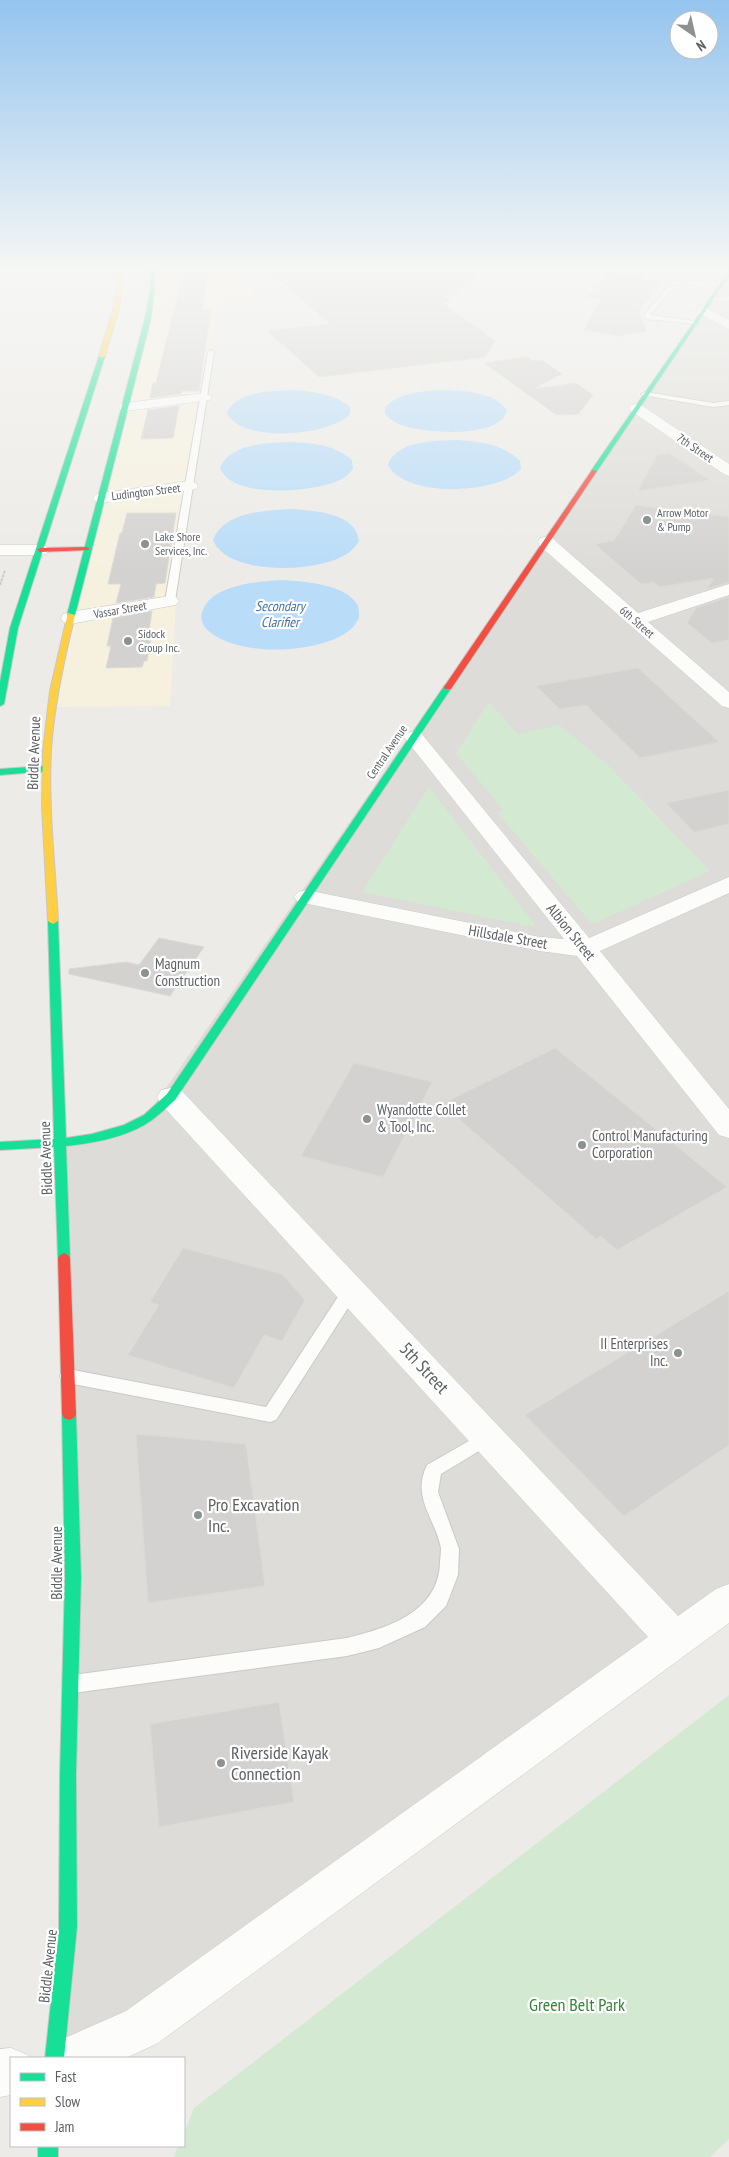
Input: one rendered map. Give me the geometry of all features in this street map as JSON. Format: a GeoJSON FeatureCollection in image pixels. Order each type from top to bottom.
{"type":"FeatureCollection","features":[{"type":"Feature","properties":{"kind":"main road"},"geometry":{"type":"LineString","coordinates":[[0,704],[14,628],[98,371]]}},
{"type":"Feature","properties":{"kind":"main road","name":"Biddle Avenue"},"geometry":{"type":"LineString","coordinates":[[54,2057],[68,1926],[72,1577],[58,1027],[46,768],[54,688],[87,549],[135,371]]}},
{"type":"Feature","properties":{"kind":"main road","name":"Central Avenue"},"geometry":{"type":"LineString","coordinates":[[0,1146],[60,1141],[104,1134],[144,1120],[171,1097],[661,371]]}},
{"type":"Feature","properties":{"kind":"main road"},"geometry":{"type":"LineString","coordinates":[[92,391],[110,392],[127,400]]}},
{"type":"Feature","properties":{"kind":"main road"},"geometry":{"type":"LineString","coordinates":[[40,550],[87,549]]}},
{"type":"Feature","properties":{"kind":"main road"},"geometry":{"type":"LineString","coordinates":[[0,772],[46,768]]}},
{"type":"Feature","properties":{"kind":"street"},"geometry":{"type":"LineString","coordinates":[[127,400],[205,397]]}},
{"type":"Feature","properties":{"kind":"street","name":"7th Street"},"geometry":{"type":"LineString","coordinates":[[636,408],[729,471]]}},
{"type":"Feature","properties":{"kind":"street","name":"Ludington Street"},"geometry":{"type":"LineString","coordinates":[[101,498],[190,486]]}},
{"type":"Feature","properties":{"kind":"street","name":"6th Street"},"geometry":{"type":"LineString","coordinates":[[546,542],[729,702]]}},
{"type":"Feature","properties":{"kind":"street"},"geometry":{"type":"LineString","coordinates":[[0,550],[40,550]]}},
{"type":"Feature","properties":{"kind":"street"},"geometry":{"type":"LineString","coordinates":[[635,620],[729,589]]}},
{"type":"Feature","properties":{"kind":"street","name":"Vassar Street"},"geometry":{"type":"LineString","coordinates":[[70,618],[170,601]]}},
{"type":"Feature","properties":{"kind":"street","name":"Albion Street"},"geometry":{"type":"LineString","coordinates":[[414,738],[729,1128]]}},
{"type":"Feature","properties":{"kind":"street"},"geometry":{"type":"LineString","coordinates":[[585,949],[729,884]]}},
{"type":"Feature","properties":{"kind":"street","name":"Hillsdale Street"},"geometry":{"type":"LineString","coordinates":[[306,897],[540,944],[585,949]]}},
{"type":"Feature","properties":{"kind":"street","name":"5th Street"},"geometry":{"type":"LineString","coordinates":[[171,1097],[676,1640]]}},
{"type":"Feature","properties":{"kind":"street"},"geometry":{"type":"LineString","coordinates":[[77,2057],[142,2026],[729,1600]]}},
{"type":"Feature","properties":{"kind":"lane"},"geometry":{"type":"LineString","coordinates":[[170,601],[209,371]]}},
{"type":"Feature","properties":{"kind":"lane"},"geometry":{"type":"LineString","coordinates":[[645,394],[713,405],[729,403]]}},
{"type":"Feature","properties":{"kind":"lane"},"geometry":{"type":"LineString","coordinates":[[68,1376],[270,1415],[351,1290]]}},
{"type":"Feature","properties":{"kind":"lane"},"geometry":{"type":"LineString","coordinates":[[70,1685],[347,1646],[379,1639],[418,1621],[439,1600],[449,1575],[450,1549],[429,1492],[433,1470],[488,1437]]}},
{"type":"Feature","properties":{"kind":"shaded area"},"geometry":{"type":"Polygon","coordinates":[[[132,371],[208,371],[190,486],[176,602],[170,706],[51,707],[132,371]]]}},
{"type":"Feature","properties":{"kind":"shaded area"},"geometry":{"type":"Polygon","coordinates":[[[661,371],[729,371],[729,1601],[142,2027],[77,2057],[54,2057],[68,1927],[60,1141],[144,1120],[661,371]]]}},
{"type":"Feature","properties":{"kind":"green space"},"geometry":{"type":"Polygon","coordinates":[[[489,702],[518,734],[559,725],[607,764],[710,871],[595,923],[590,922],[497,812],[503,810],[456,753],[489,702]]]}},
{"type":"Feature","properties":{"kind":"green space"},"geometry":{"type":"Polygon","coordinates":[[[429,787],[535,925],[530,926],[362,892],[429,787]]]}},
{"type":"Feature","properties":{"kind":"green space","name":"Green Belt Park"},"geometry":{"type":"Polygon","coordinates":[[[729,1695],[729,2139],[710,2157],[174,2157],[178,2147],[185,2147],[185,2130],[194,2108],[729,1695]]]}},
{"type":"Feature","properties":{"kind":"water"},"geometry":{"type":"Polygon","coordinates":[[[292,390],[330,396],[350,407],[350,414],[340,422],[306,432],[267,433],[249,429],[236,423],[227,413],[238,400],[246,396],[265,392],[292,390]]]}},
{"type":"Feature","properties":{"kind":"water"},"geometry":{"type":"Polygon","coordinates":[[[438,390],[466,391],[485,395],[501,403],[507,410],[502,420],[491,426],[460,432],[412,428],[396,423],[385,414],[385,407],[403,396],[438,390]]]}},
{"type":"Feature","properties":{"kind":"water"},"geometry":{"type":"Polygon","coordinates":[[[458,440],[499,447],[520,461],[521,469],[509,478],[493,484],[473,488],[452,489],[431,488],[413,483],[398,476],[388,465],[392,457],[408,446],[428,442],[458,440]]]}},
{"type":"Feature","properties":{"kind":"water"},"geometry":{"type":"Polygon","coordinates":[[[291,442],[315,444],[338,451],[352,460],[353,469],[340,480],[323,486],[272,490],[255,489],[239,485],[227,478],[220,468],[225,460],[241,449],[261,444],[291,442]]]}},
{"type":"Feature","properties":{"kind":"water","name":"Secondary Clarifier"},"geometry":{"type":"Polygon","coordinates":[[[291,509],[322,512],[342,519],[356,531],[359,541],[352,550],[339,558],[321,564],[278,568],[256,566],[237,561],[222,552],[213,540],[226,523],[246,514],[291,509]]]}},
{"type":"Feature","properties":{"kind":"water","name":"Secondary Clarifier"},"geometry":{"type":"Polygon","coordinates":[[[285,580],[325,586],[345,593],[358,606],[359,618],[351,629],[337,638],[320,644],[281,650],[242,646],[225,641],[211,633],[204,625],[201,617],[203,610],[208,601],[217,594],[227,589],[251,583],[285,580]]]}},
{"type":"Feature","properties":{"kind":"building"},"geometry":{"type":"Polygon","coordinates":[[[159,371],[202,371],[199,391],[182,391],[181,394],[150,398],[153,383],[156,383],[159,371]]]}},
{"type":"Feature","properties":{"kind":"building"},"geometry":{"type":"Polygon","coordinates":[[[312,371],[372,371],[319,377],[312,371]]]}},
{"type":"Feature","properties":{"kind":"building"},"geometry":{"type":"Polygon","coordinates":[[[495,371],[557,371],[562,374],[533,389],[576,383],[593,395],[578,414],[555,414],[495,371]]]}},
{"type":"Feature","properties":{"kind":"building"},"geometry":{"type":"Polygon","coordinates":[[[179,406],[173,438],[141,439],[148,410],[179,406]]]}},
{"type":"Feature","properties":{"kind":"building"},"geometry":{"type":"Polygon","coordinates":[[[669,453],[710,480],[638,491],[657,455],[669,453]]]}},
{"type":"Feature","properties":{"kind":"building"},"geometry":{"type":"Polygon","coordinates":[[[636,505],[729,517],[729,582],[707,589],[714,578],[659,587],[654,582],[641,584],[595,544],[614,541],[636,505]]]}},
{"type":"Feature","properties":{"kind":"building"},"geometry":{"type":"Polygon","coordinates":[[[127,513],[176,513],[165,583],[156,584],[154,597],[116,603],[121,584],[108,584],[120,533],[122,533],[127,513]]]}},
{"type":"Feature","properties":{"kind":"building"},"geometry":{"type":"Polygon","coordinates":[[[729,597],[729,640],[712,643],[687,623],[696,608],[729,597]]]}},
{"type":"Feature","properties":{"kind":"building","name":"Sidock Group Inc."},"geometry":{"type":"Polygon","coordinates":[[[152,611],[149,631],[152,631],[147,661],[144,661],[142,667],[106,668],[111,646],[107,646],[113,618],[152,611]]]}},
{"type":"Feature","properties":{"kind":"building"},"geometry":{"type":"Polygon","coordinates":[[[638,668],[719,742],[640,758],[586,705],[559,709],[536,686],[638,668]]]}},
{"type":"Feature","properties":{"kind":"building"},"geometry":{"type":"Polygon","coordinates":[[[729,790],[729,824],[694,832],[666,803],[729,790]]]}},
{"type":"Feature","properties":{"kind":"building","name":"Magnum Construction"},"geometry":{"type":"Polygon","coordinates":[[[159,938],[204,947],[170,996],[69,974],[69,969],[126,962],[139,965],[159,938]]]}},
{"type":"Feature","properties":{"kind":"building","name":"Control Manufacturing Corporation"},"geometry":{"type":"Polygon","coordinates":[[[555,1048],[727,1187],[617,1250],[601,1236],[596,1239],[442,1104],[555,1048]]]}},
{"type":"Feature","properties":{"kind":"building","name":"Wyandotte Collet & Tool, Inc."},"geometry":{"type":"Polygon","coordinates":[[[354,1063],[432,1082],[383,1177],[301,1156],[354,1063]]]}},
{"type":"Feature","properties":{"kind":"building"},"geometry":{"type":"Polygon","coordinates":[[[183,1248],[282,1274],[305,1300],[282,1341],[264,1335],[234,1388],[128,1355],[159,1305],[150,1302],[183,1248]]]}},
{"type":"Feature","properties":{"kind":"building","name":"II Enterprises Inc."},"geometry":{"type":"Polygon","coordinates":[[[729,1291],[729,1445],[624,1516],[525,1415],[729,1291]]]}},
{"type":"Feature","properties":{"kind":"building","name":"Pro Excavation Inc."},"geometry":{"type":"Polygon","coordinates":[[[136,1434],[246,1444],[265,1586],[148,1603],[136,1434]]]}},
{"type":"Feature","properties":{"kind":"building","name":"Riverside Kayak Connection"},"geometry":{"type":"Polygon","coordinates":[[[279,1702],[294,1802],[159,1827],[150,1724],[279,1702]]]}},
{"type":"Feature","properties":{"kind":"traffic: fast"},"geometry":{"type":"LineString","coordinates":[[0,704],[14,628],[97,371]]}},
{"type":"Feature","properties":{"kind":"traffic: fast"},"geometry":{"type":"LineString","coordinates":[[71,615],[134,371]]}},
{"type":"Feature","properties":{"kind":"traffic: fast"},"geometry":{"type":"LineString","coordinates":[[594,471],[662,371]]}},
{"type":"Feature","properties":{"kind":"traffic: fast"},"geometry":{"type":"LineString","coordinates":[[0,1146],[74,1141],[110,1134],[144,1120],[171,1097],[448,687]]}},
{"type":"Feature","properties":{"kind":"traffic: fast"},"geometry":{"type":"LineString","coordinates":[[0,772],[46,769]]}},
{"type":"Feature","properties":{"kind":"traffic: fast"},"geometry":{"type":"LineString","coordinates":[[53,921],[64,1258]]}},
{"type":"Feature","properties":{"kind":"traffic: fast"},"geometry":{"type":"LineString","coordinates":[[54,2057],[68,1927],[68,1774],[73,1577],[69,1414]]}},
{"type":"Feature","properties":{"kind":"traffic: fast"},"geometry":{"type":"LineString","coordinates":[[48,2147],[48,2157]]}},
{"type":"Feature","properties":{"kind":"traffic: slow"},"geometry":{"type":"LineString","coordinates":[[53,921],[46,807],[47,750],[54,691],[71,615]]}},
{"type":"Feature","properties":{"kind":"traffic: jam"},"geometry":{"type":"LineString","coordinates":[[448,687],[594,471]]}},
{"type":"Feature","properties":{"kind":"traffic: jam"},"geometry":{"type":"LineString","coordinates":[[40,550],[87,549]]}},
{"type":"Feature","properties":{"kind":"traffic: jam"},"geometry":{"type":"LineString","coordinates":[[64,1258],[69,1414]]}},
{"type":"Feature","properties":{"kind":"place","name":"Arrow Motor & Pump"},"geometry":{"type":"Point","coordinates":[647,520]}},
{"type":"Feature","properties":{"kind":"place","name":"Lake Shore Services, Inc."},"geometry":{"type":"Point","coordinates":[145,544]}},
{"type":"Feature","properties":{"kind":"place","name":"Sidock Group Inc."},"geometry":{"type":"Point","coordinates":[128,641]}},
{"type":"Feature","properties":{"kind":"place","name":"Magnum Construction"},"geometry":{"type":"Point","coordinates":[145,973]}},
{"type":"Feature","properties":{"kind":"place","name":"Wyandotte Collet & Tool, Inc."},"geometry":{"type":"Point","coordinates":[367,1119]}},
{"type":"Feature","properties":{"kind":"place","name":"Control Manufacturing Corporation"},"geometry":{"type":"Point","coordinates":[582,1145]}},
{"type":"Feature","properties":{"kind":"place","name":"II Enterprises Inc."},"geometry":{"type":"Point","coordinates":[678,1353]}},
{"type":"Feature","properties":{"kind":"place","name":"Pro Excavation Inc."},"geometry":{"type":"Point","coordinates":[198,1515]}},
{"type":"Feature","properties":{"kind":"place","name":"Riverside Kayak Connection"},"geometry":{"type":"Point","coordinates":[221,1763]}}]}
